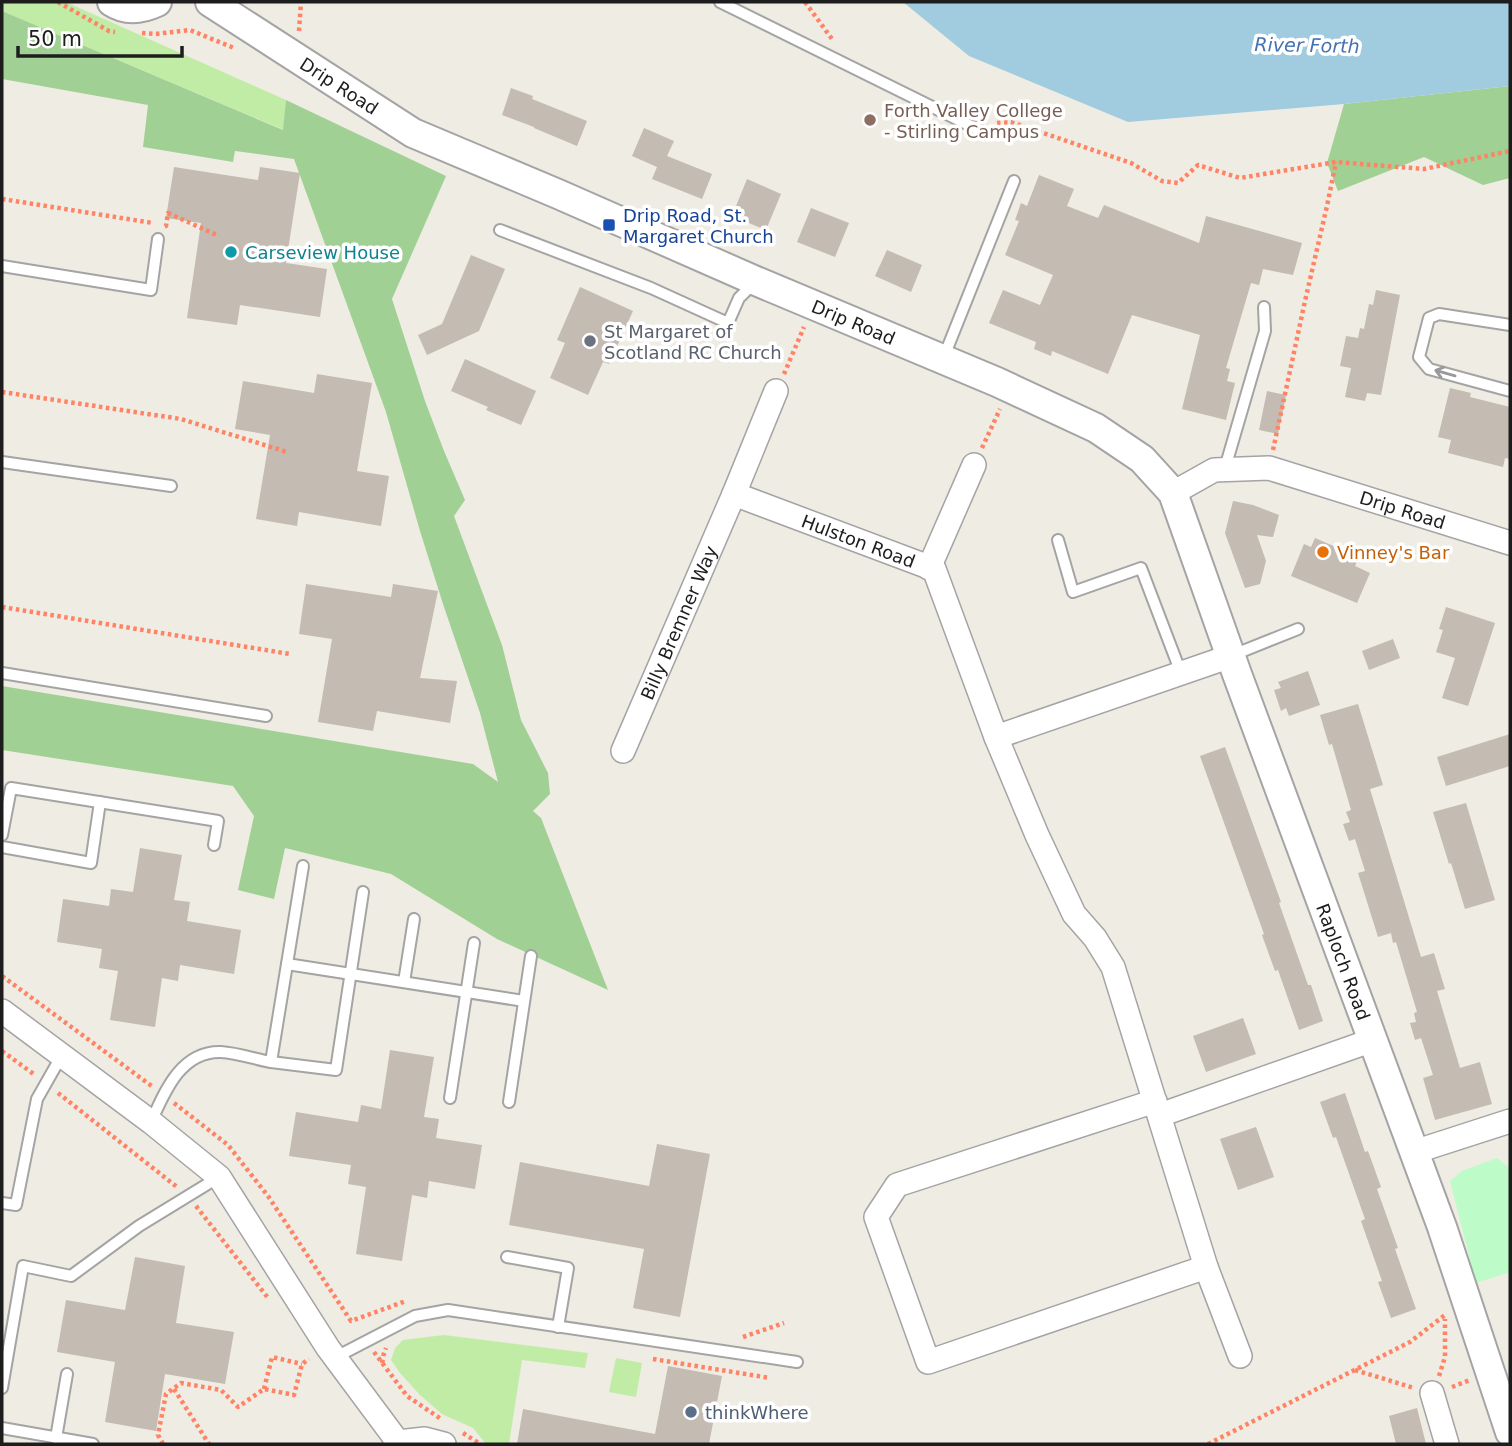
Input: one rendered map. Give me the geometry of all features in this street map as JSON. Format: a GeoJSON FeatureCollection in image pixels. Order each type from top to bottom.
{"type":"FeatureCollection","features":[{"type":"Feature","properties":{"kind":"street"},"geometry":{"type":"LineString","coordinates":[[112,2],[130,9],[157,2]]}},
{"type":"Feature","properties":{"kind":"street","name":"Drip Road"},"geometry":{"type":"LineString","coordinates":[[210,2],[413,133],[1009,387],[1096,428],[1142,458],[1173,493],[1214,470],[1269,468],[1510,542]]}},
{"type":"Feature","properties":{"kind":"street","name":"Billy Bremner Way"},"geometry":{"type":"LineString","coordinates":[[623,751],[776,391]]}},
{"type":"Feature","properties":{"kind":"street"},"geometry":{"type":"LineString","coordinates":[[929,568],[974,465]]}},
{"type":"Feature","properties":{"kind":"street","name":"Raploch Road"},"geometry":{"type":"LineString","coordinates":[[1173,493],[1230,656],[1442,1227],[1457,1310],[1491,1374],[1510,1432]]}},
{"type":"Feature","properties":{"kind":"street","name":"Hulston Road"},"geometry":{"type":"LineString","coordinates":[[734,494],[934,569],[996,737],[1037,835],[1074,914],[1095,938],[1113,967],[1206,1267],[1240,1356]]}},
{"type":"Feature","properties":{"kind":"street"},"geometry":{"type":"LineString","coordinates":[[996,737],[1230,656]]}},
{"type":"Feature","properties":{"kind":"street"},"geometry":{"type":"LineString","coordinates":[[2,1011],[151,1122],[219,1177],[332,1353],[397,1443],[452,1434]]}},
{"type":"Feature","properties":{"kind":"street"},"geometry":{"type":"LineString","coordinates":[[1206,1267],[928,1362],[876,1217],[897,1185],[1157,1108],[1373,1040]]}},
{"type":"Feature","properties":{"kind":"street"},"geometry":{"type":"LineString","coordinates":[[1414,1152],[1510,1121]]}},
{"type":"Feature","properties":{"kind":"street"},"geometry":{"type":"LineString","coordinates":[[1432,1393],[1447,1444]]}},
{"type":"Feature","properties":{"kind":"lane"},"geometry":{"type":"LineString","coordinates":[[720,2],[985,128]]}},
{"type":"Feature","properties":{"kind":"lane"},"geometry":{"type":"LineString","coordinates":[[943,359],[1014,181]]}},
{"type":"Feature","properties":{"kind":"lane"},"geometry":{"type":"LineString","coordinates":[[500,230],[651,288],[728,323],[739,298],[756,281]]}},
{"type":"Feature","properties":{"kind":"lane"},"geometry":{"type":"LineString","coordinates":[[2,266],[151,290],[158,239]]}},
{"type":"Feature","properties":{"kind":"lane"},"geometry":{"type":"LineString","coordinates":[[1225,468],[1265,331],[1264,307]]}},
{"type":"Feature","properties":{"kind":"lane"},"geometry":{"type":"LineString","coordinates":[[1510,325],[1439,314],[1429,318],[1419,357],[1429,369],[1510,391]]}},
{"type":"Feature","properties":{"kind":"lane"},"geometry":{"type":"LineString","coordinates":[[2,461],[170,486]]}},
{"type":"Feature","properties":{"kind":"lane"},"geometry":{"type":"LineString","coordinates":[[1058,540],[1073,592],[1141,568],[1181,673]]}},
{"type":"Feature","properties":{"kind":"lane"},"geometry":{"type":"LineString","coordinates":[[1230,656],[1298,629]]}},
{"type":"Feature","properties":{"kind":"lane"},"geometry":{"type":"LineString","coordinates":[[2,673],[267,716]]}},
{"type":"Feature","properties":{"kind":"lane"},"geometry":{"type":"LineString","coordinates":[[2,835],[11,788],[218,821],[214,845]]}},
{"type":"Feature","properties":{"kind":"lane"},"geometry":{"type":"LineString","coordinates":[[2,847],[91,863],[100,802]]}},
{"type":"Feature","properties":{"kind":"lane"},"geometry":{"type":"LineString","coordinates":[[271,1062],[303,866]]}},
{"type":"Feature","properties":{"kind":"lane"},"geometry":{"type":"LineString","coordinates":[[151,1122],[178,1073],[194,1058],[220,1052],[336,1070],[363,892]]}},
{"type":"Feature","properties":{"kind":"lane"},"geometry":{"type":"LineString","coordinates":[[404,982],[414,919]]}},
{"type":"Feature","properties":{"kind":"lane"},"geometry":{"type":"LineString","coordinates":[[450,1098],[474,943]]}},
{"type":"Feature","properties":{"kind":"lane"},"geometry":{"type":"LineString","coordinates":[[509,1102],[531,956]]}},
{"type":"Feature","properties":{"kind":"lane"},"geometry":{"type":"LineString","coordinates":[[286,964],[524,1001]]}},
{"type":"Feature","properties":{"kind":"lane"},"geometry":{"type":"LineString","coordinates":[[2,1203],[16,1205],[37,1099],[62,1055]]}},
{"type":"Feature","properties":{"kind":"lane"},"geometry":{"type":"LineString","coordinates":[[2,1388],[23,1266],[71,1276],[139,1226],[219,1177]]}},
{"type":"Feature","properties":{"kind":"lane"},"geometry":{"type":"LineString","coordinates":[[507,1257],[568,1268],[558,1327]]}},
{"type":"Feature","properties":{"kind":"lane"},"geometry":{"type":"LineString","coordinates":[[332,1353],[366,1342],[415,1316],[448,1310],[797,1362]]}},
{"type":"Feature","properties":{"kind":"lane"},"geometry":{"type":"LineString","coordinates":[[58,1441],[67,1374]]}},
{"type":"Feature","properties":{"kind":"lane"},"geometry":{"type":"LineString","coordinates":[[2,1428],[58,1441],[93,1444]]}},
{"type":"Feature","properties":{"kind":"path"},"geometry":{"type":"LineString","coordinates":[[58,2],[109,31],[120,32]]}},
{"type":"Feature","properties":{"kind":"path"},"geometry":{"type":"LineString","coordinates":[[299,32],[302,2]]}},
{"type":"Feature","properties":{"kind":"path"},"geometry":{"type":"LineString","coordinates":[[805,2],[835,44]]}},
{"type":"Feature","properties":{"kind":"path"},"geometry":{"type":"LineString","coordinates":[[132,33],[155,34],[190,30],[243,52]]}},
{"type":"Feature","properties":{"kind":"path"},"geometry":{"type":"LineString","coordinates":[[985,128],[1011,122],[1131,163],[1162,181],[1178,183],[1198,164],[1240,178],[1336,162],[1424,169],[1510,151]]}},
{"type":"Feature","properties":{"kind":"path"},"geometry":{"type":"LineString","coordinates":[[1269,468],[1336,162]]}},
{"type":"Feature","properties":{"kind":"path"},"geometry":{"type":"LineString","coordinates":[[2,199],[166,226],[168,213],[219,236]]}},
{"type":"Feature","properties":{"kind":"path"},"geometry":{"type":"LineString","coordinates":[[776,391],[813,305]]}},
{"type":"Feature","properties":{"kind":"path"},"geometry":{"type":"LineString","coordinates":[[974,465],[1009,387]]}},
{"type":"Feature","properties":{"kind":"path"},"geometry":{"type":"LineString","coordinates":[[2,392],[181,419],[287,452]]}},
{"type":"Feature","properties":{"kind":"path"},"geometry":{"type":"LineString","coordinates":[[2,607],[290,654]]}},
{"type":"Feature","properties":{"kind":"path"},"geometry":{"type":"LineString","coordinates":[[2,976],[228,1145],[268,1196],[351,1321],[407,1396],[452,1434],[480,1444]]}},
{"type":"Feature","properties":{"kind":"path"},"geometry":{"type":"LineString","coordinates":[[351,1321],[415,1297]]}},
{"type":"Feature","properties":{"kind":"path"},"geometry":{"type":"LineString","coordinates":[[1208,1444],[1410,1342],[1457,1310]]}},
{"type":"Feature","properties":{"kind":"path"},"geometry":{"type":"LineString","coordinates":[[1432,1393],[1457,1310]]}},
{"type":"Feature","properties":{"kind":"path"},"geometry":{"type":"LineString","coordinates":[[731,1336],[744,1338],[784,1323]]}},
{"type":"Feature","properties":{"kind":"path"},"geometry":{"type":"LineString","coordinates":[[382,1363],[383,1353],[389,1343]]}},
{"type":"Feature","properties":{"kind":"path"},"geometry":{"type":"LineString","coordinates":[[163,1444],[158,1435],[166,1394],[181,1383],[220,1390],[238,1407],[264,1389],[272,1357],[302,1364],[332,1353]]}},
{"type":"Feature","properties":{"kind":"path"},"geometry":{"type":"LineString","coordinates":[[642,1357],[770,1378]]}},
{"type":"Feature","properties":{"kind":"path"},"geometry":{"type":"LineString","coordinates":[[264,1389],[294,1395],[302,1364]]}},
{"type":"Feature","properties":{"kind":"path"},"geometry":{"type":"LineString","coordinates":[[1354,1370],[1432,1393],[1491,1374]]}},
{"type":"Feature","properties":{"kind":"path"},"geometry":{"type":"LineString","coordinates":[[174,1389],[209,1444]]}},
{"type":"Feature","properties":{"kind":"green space"},"geometry":{"type":"Polygon","coordinates":[[[2,2],[66,2],[286,100],[284,130],[2,11],[2,2]]]}},
{"type":"Feature","properties":{"kind":"green space"},"geometry":{"type":"Polygon","coordinates":[[[2,11],[283,130],[286,100],[446,176],[392,299],[425,401],[465,500],[454,516],[502,645],[521,720],[548,773],[550,794],[533,811],[541,818],[608,990],[497,939],[391,874],[285,848],[274,899],[238,890],[254,816],[233,786],[2,750],[2,686],[473,764],[498,782],[480,713],[420,531],[386,412],[294,159],[235,151],[233,162],[143,147],[148,105],[2,79],[2,11]]]}},
{"type":"Feature","properties":{"kind":"green space"},"geometry":{"type":"Polygon","coordinates":[[[1510,86],[1510,178],[1483,185],[1424,157],[1338,191],[1327,163],[1344,104],[1510,86]]]}},
{"type":"Feature","properties":{"kind":"green space"},"geometry":{"type":"Polygon","coordinates":[[[1497,1158],[1510,1172],[1510,1272],[1476,1283],[1450,1181],[1462,1171],[1497,1158]]]}},
{"type":"Feature","properties":{"kind":"green space"},"geometry":{"type":"Polygon","coordinates":[[[444,1335],[588,1353],[585,1368],[522,1360],[509,1444],[486,1444],[473,1428],[442,1414],[420,1395],[391,1360],[395,1348],[403,1340],[444,1335]]]}},
{"type":"Feature","properties":{"kind":"green space"},"geometry":{"type":"Polygon","coordinates":[[[616,1358],[642,1363],[636,1397],[609,1392],[616,1358]]]}},
{"type":"Feature","properties":{"kind":"water","name":"River Forth"},"geometry":{"type":"Polygon","coordinates":[[[903,2],[1510,2],[1510,86],[1344,104],[1128,122],[969,56],[903,2]]]}},
{"type":"Feature","properties":{"kind":"building"},"geometry":{"type":"Polygon","coordinates":[[[511,88],[587,121],[577,146],[502,115],[511,88]]]}},
{"type":"Feature","properties":{"kind":"building"},"geometry":{"type":"Polygon","coordinates":[[[644,128],[674,141],[667,156],[712,174],[702,199],[652,179],[657,167],[632,156],[644,128]]]}},
{"type":"Feature","properties":{"kind":"building","name":"Carseview House"},"geometry":{"type":"Polygon","coordinates":[[[174,167],[258,180],[260,167],[300,173],[286,263],[327,269],[320,317],[240,305],[237,325],[187,318],[201,223],[166,218],[174,167]]]}},
{"type":"Feature","properties":{"kind":"building"},"geometry":{"type":"Polygon","coordinates":[[[1039,175],[1074,189],[1067,206],[1098,218],[1104,205],[1199,243],[1206,216],[1302,243],[1293,275],[1263,269],[1259,285],[1251,283],[1226,368],[1230,369],[1227,381],[1235,383],[1226,420],[1182,409],[1200,335],[1132,315],[1108,374],[1052,351],[1051,356],[1034,349],[1036,342],[989,323],[1003,290],[1040,305],[1053,275],[1005,255],[1019,221],[1015,220],[1021,203],[1027,206],[1039,175]]]}},
{"type":"Feature","properties":{"kind":"building"},"geometry":{"type":"Polygon","coordinates":[[[747,179],[781,194],[766,230],[732,216],[747,179]]]}},
{"type":"Feature","properties":{"kind":"building"},"geometry":{"type":"Polygon","coordinates":[[[811,208],[849,223],[835,257],[797,242],[811,208]]]}},
{"type":"Feature","properties":{"kind":"building"},"geometry":{"type":"Polygon","coordinates":[[[887,250],[922,265],[911,292],[875,276],[887,250]]]}},
{"type":"Feature","properties":{"kind":"building"},"geometry":{"type":"Polygon","coordinates":[[[471,255],[505,269],[479,331],[427,355],[418,335],[442,324],[471,255]]]}},
{"type":"Feature","properties":{"kind":"building","name":"St Margaret of Scotland RC Church"},"geometry":{"type":"Polygon","coordinates":[[[580,287],[633,311],[609,364],[603,362],[588,395],[550,378],[565,343],[557,340],[580,287]]]}},
{"type":"Feature","properties":{"kind":"building"},"geometry":{"type":"Polygon","coordinates":[[[1376,290],[1400,295],[1381,395],[1367,393],[1365,401],[1345,397],[1351,368],[1340,366],[1346,336],[1358,338],[1360,328],[1364,329],[1369,304],[1373,305],[1376,290]]]}},
{"type":"Feature","properties":{"kind":"building"},"geometry":{"type":"Polygon","coordinates":[[[465,359],[536,391],[521,425],[451,391],[465,359]]]}},
{"type":"Feature","properties":{"kind":"building"},"geometry":{"type":"Polygon","coordinates":[[[317,374],[372,383],[357,471],[389,476],[381,526],[299,512],[297,526],[256,519],[270,435],[235,429],[243,381],[314,393],[317,374]]]}},
{"type":"Feature","properties":{"kind":"building"},"geometry":{"type":"Polygon","coordinates":[[[1450,388],[1471,393],[1470,397],[1510,407],[1510,459],[1505,458],[1503,467],[1448,453],[1451,440],[1438,437],[1450,388]]]}},
{"type":"Feature","properties":{"kind":"building"},"geometry":{"type":"Polygon","coordinates":[[[1267,391],[1286,395],[1278,434],[1259,430],[1267,391]]]}},
{"type":"Feature","properties":{"kind":"building"},"geometry":{"type":"Polygon","coordinates":[[[1233,501],[1279,515],[1273,537],[1257,535],[1266,561],[1260,584],[1245,588],[1225,533],[1233,501]]]}},
{"type":"Feature","properties":{"kind":"building"},"geometry":{"type":"Polygon","coordinates":[[[1315,538],[1359,557],[1355,566],[1370,573],[1357,603],[1291,576],[1304,544],[1311,547],[1315,538]]]}},
{"type":"Feature","properties":{"kind":"building"},"geometry":{"type":"Polygon","coordinates":[[[306,584],[391,597],[393,584],[438,591],[420,678],[457,681],[450,723],[377,711],[373,731],[318,722],[332,639],[299,634],[306,584]]]}},
{"type":"Feature","properties":{"kind":"building"},"geometry":{"type":"Polygon","coordinates":[[[1446,607],[1495,623],[1468,706],[1442,698],[1455,658],[1436,652],[1446,607]]]}},
{"type":"Feature","properties":{"kind":"building"},"geometry":{"type":"Polygon","coordinates":[[[1393,639],[1400,658],[1369,670],[1362,651],[1393,639]]]}},
{"type":"Feature","properties":{"kind":"building"},"geometry":{"type":"Polygon","coordinates":[[[1308,671],[1320,705],[1289,716],[1286,708],[1281,711],[1274,690],[1281,688],[1278,682],[1308,671]]]}},
{"type":"Feature","properties":{"kind":"building"},"geometry":{"type":"Polygon","coordinates":[[[1358,704],[1383,785],[1370,789],[1421,957],[1434,953],[1445,989],[1437,991],[1460,1068],[1480,1062],[1492,1104],[1435,1120],[1423,1078],[1433,1075],[1421,1038],[1415,1040],[1410,1023],[1416,1022],[1414,1013],[1417,1012],[1396,942],[1393,943],[1391,933],[1378,937],[1358,873],[1365,871],[1355,839],[1349,841],[1343,824],[1350,822],[1346,812],[1351,810],[1332,744],[1329,745],[1320,715],[1358,704]]]}},
{"type":"Feature","properties":{"kind":"building"},"geometry":{"type":"Polygon","coordinates":[[[1510,734],[1510,766],[1446,786],[1437,757],[1510,734]]]}},
{"type":"Feature","properties":{"kind":"building"},"geometry":{"type":"Polygon","coordinates":[[[1225,747],[1323,1021],[1299,1030],[1278,970],[1275,971],[1200,756],[1225,747]]]}},
{"type":"Feature","properties":{"kind":"building"},"geometry":{"type":"Polygon","coordinates":[[[1466,803],[1495,900],[1465,909],[1433,812],[1466,803]]]}},
{"type":"Feature","properties":{"kind":"building"},"geometry":{"type":"Polygon","coordinates":[[[140,848],[182,855],[174,900],[190,902],[187,921],[241,930],[234,974],[180,965],[178,981],[162,978],[155,1027],[110,1020],[118,971],[99,968],[102,949],[57,942],[63,899],[109,906],[111,889],[133,892],[140,848]]]}},
{"type":"Feature","properties":{"kind":"building"},"geometry":{"type":"Polygon","coordinates":[[[1243,1018],[1256,1054],[1206,1072],[1193,1036],[1243,1018]]]}},
{"type":"Feature","properties":{"kind":"building"},"geometry":{"type":"Polygon","coordinates":[[[390,1050],[434,1057],[424,1117],[439,1119],[436,1138],[482,1145],[475,1189],[429,1181],[427,1198],[412,1195],[402,1261],[356,1254],[366,1187],[348,1184],[351,1165],[289,1156],[296,1112],[358,1122],[361,1105],[381,1109],[390,1050]]]}},
{"type":"Feature","properties":{"kind":"building"},"geometry":{"type":"Polygon","coordinates":[[[1345,1093],[1365,1152],[1368,1151],[1381,1187],[1377,1189],[1416,1309],[1391,1318],[1378,1282],[1382,1281],[1361,1221],[1365,1219],[1336,1137],[1333,1138],[1320,1102],[1345,1093]]]}},
{"type":"Feature","properties":{"kind":"building"},"geometry":{"type":"Polygon","coordinates":[[[1256,1127],[1274,1177],[1238,1190],[1220,1139],[1256,1127]]]}},
{"type":"Feature","properties":{"kind":"building"},"geometry":{"type":"Polygon","coordinates":[[[657,1144],[710,1154],[680,1317],[633,1308],[644,1249],[509,1225],[520,1162],[649,1186],[657,1144]]]}},
{"type":"Feature","properties":{"kind":"building"},"geometry":{"type":"Polygon","coordinates":[[[135,1257],[185,1266],[176,1323],[234,1332],[225,1384],[165,1374],[156,1431],[105,1422],[115,1362],[57,1352],[66,1300],[125,1310],[135,1257]]]}},
{"type":"Feature","properties":{"kind":"building"},"geometry":{"type":"Polygon","coordinates":[[[668,1366],[722,1376],[709,1444],[517,1444],[523,1409],[655,1434],[668,1366]]]}},
{"type":"Feature","properties":{"kind":"building"},"geometry":{"type":"Polygon","coordinates":[[[1417,1408],[1426,1444],[1396,1444],[1389,1416],[1417,1408]]]}},
{"type":"Feature","properties":{"kind":"place","name":"Forth Valley College - Stirling Campus"},"geometry":{"type":"Point","coordinates":[870,120]}},
{"type":"Feature","properties":{"kind":"place","name":"Drip Road, St. Margaret Church"},"geometry":{"type":"Point","coordinates":[609,225]}},
{"type":"Feature","properties":{"kind":"place","name":"Carseview House"},"geometry":{"type":"Point","coordinates":[231,252]}},
{"type":"Feature","properties":{"kind":"place","name":"St Margaret of Scotland RC Church"},"geometry":{"type":"Point","coordinates":[590,341]}},
{"type":"Feature","properties":{"kind":"place","name":"Vinney's Bar"},"geometry":{"type":"Point","coordinates":[1323,552]}},
{"type":"Feature","properties":{"kind":"place","name":"thinkWhere"},"geometry":{"type":"Point","coordinates":[691,1412]}}]}
